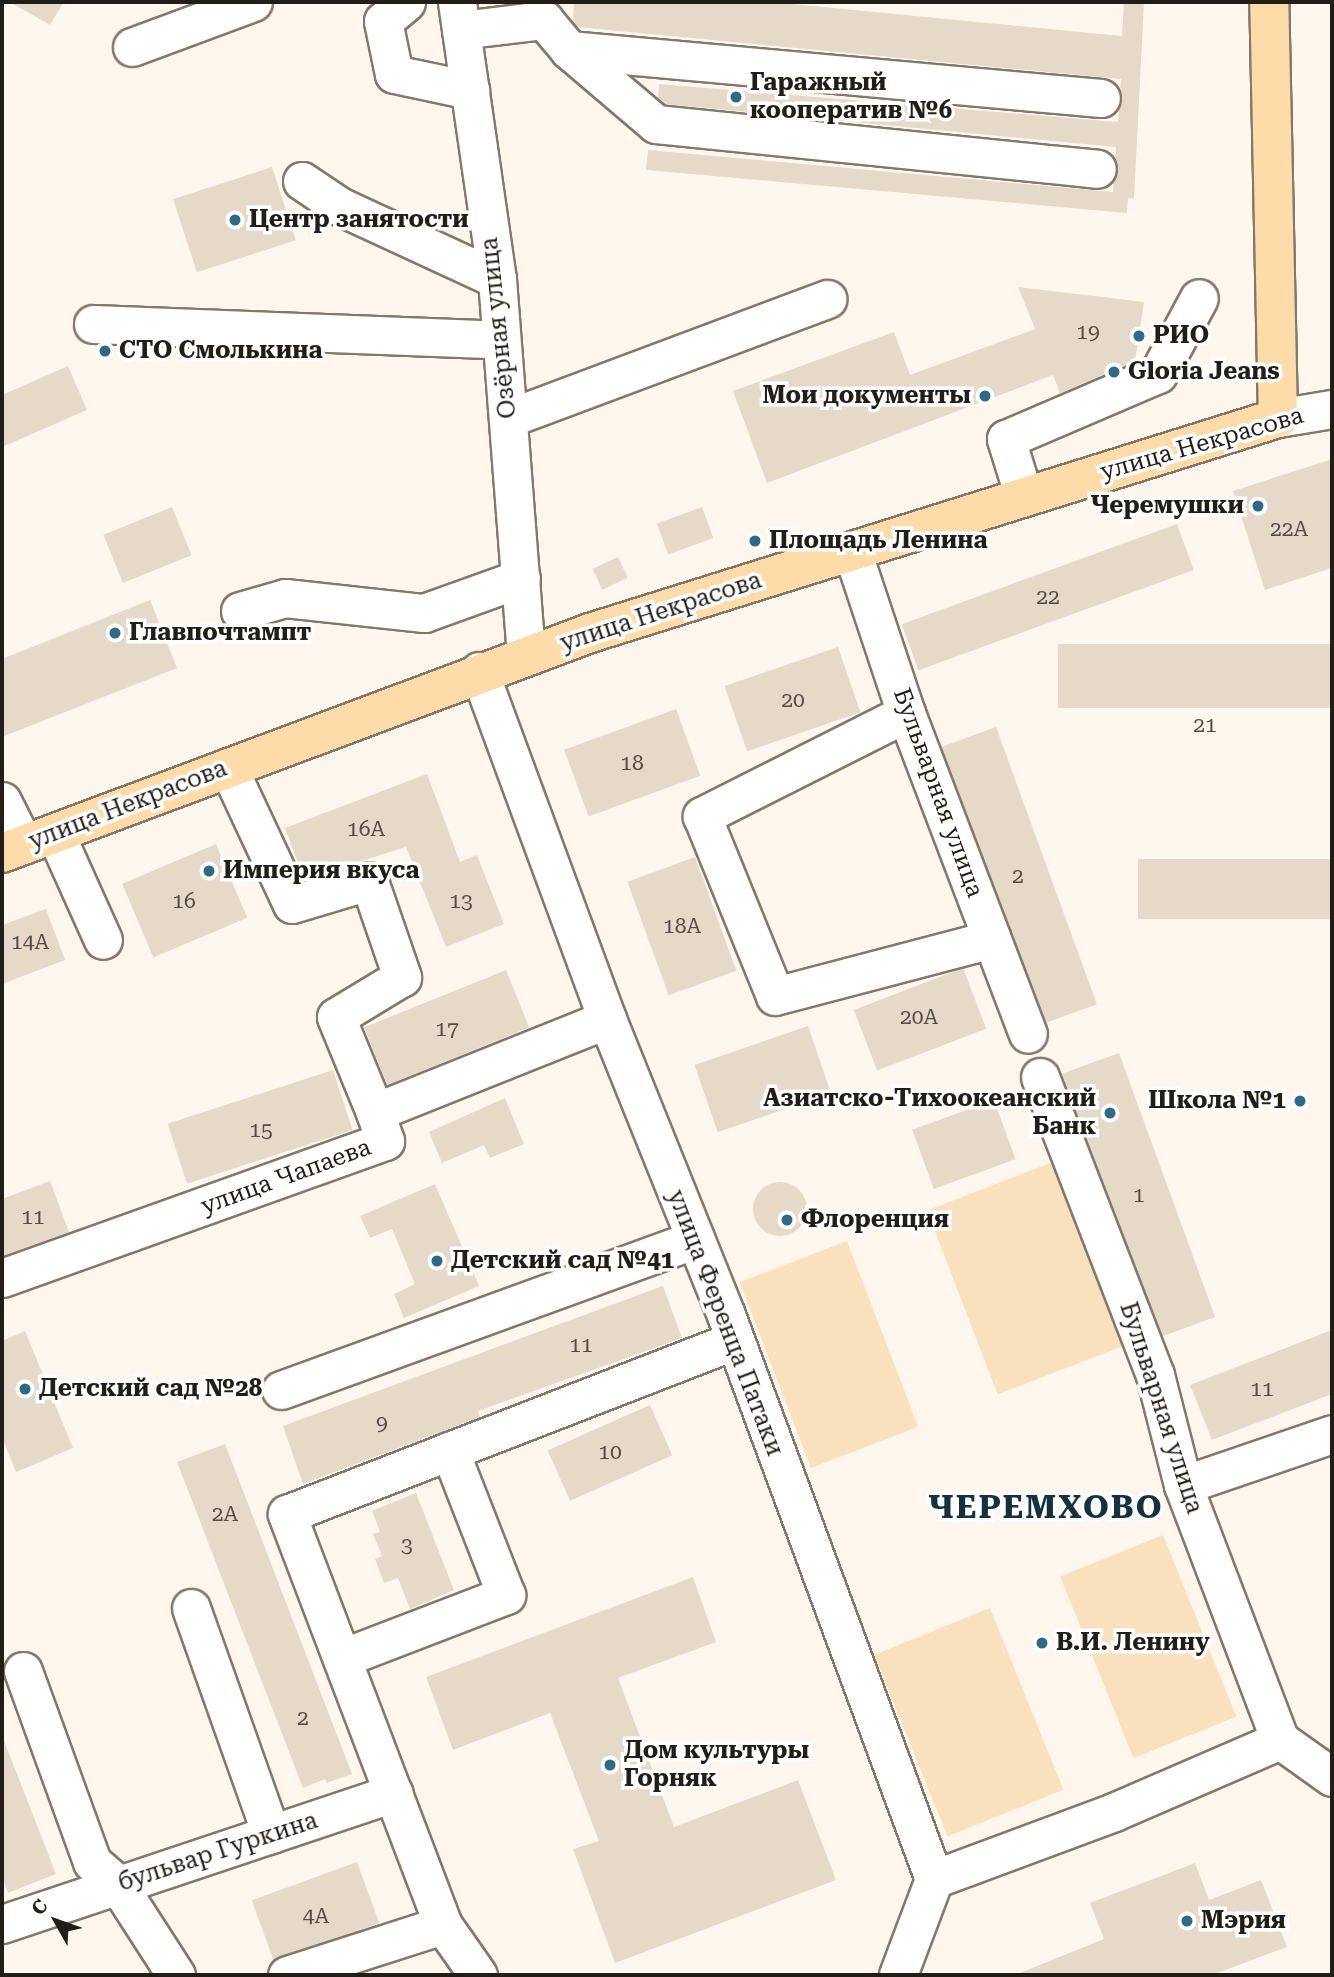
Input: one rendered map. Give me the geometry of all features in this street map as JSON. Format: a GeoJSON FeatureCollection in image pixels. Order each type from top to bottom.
{"type":"FeatureCollection","features":[{"type":"Feature","properties":{"kind":"main road"},"geometry":{"type":"LineString","coordinates":[[1269,2],[1278,418]]}},
{"type":"Feature","properties":{"kind":"main road","name":"улица Некрасова"},"geometry":{"type":"LineString","coordinates":[[27,844],[480,671],[1024,496],[1278,418]]}},
{"type":"Feature","properties":{"kind":"street"},"geometry":{"type":"LineString","coordinates":[[132,47],[253,2]]}},
{"type":"Feature","properties":{"kind":"street"},"geometry":{"type":"LineString","coordinates":[[405,2],[383,20],[394,74],[470,90]]}},
{"type":"Feature","properties":{"kind":"street"},"geometry":{"type":"LineString","coordinates":[[459,16],[545,11],[569,50],[656,124],[1097,169]]}},
{"type":"Feature","properties":{"kind":"street","name":"Озёрная улица"},"geometry":{"type":"LineString","coordinates":[[459,16],[497,279],[526,656]]}},
{"type":"Feature","properties":{"kind":"street"},"geometry":{"type":"LineString","coordinates":[[569,50],[1101,98]]}},
{"type":"Feature","properties":{"kind":"street"},"geometry":{"type":"LineString","coordinates":[[302,181],[339,206],[497,279]]}},
{"type":"Feature","properties":{"kind":"street"},"geometry":{"type":"LineString","coordinates":[[1024,496],[1006,439],[1158,374],[1199,298]]}},
{"type":"Feature","properties":{"kind":"street"},"geometry":{"type":"LineString","coordinates":[[509,418],[827,299]]}},
{"type":"Feature","properties":{"kind":"street"},"geometry":{"type":"LineString","coordinates":[[93,324],[501,340]]}},
{"type":"Feature","properties":{"kind":"street","name":"улица Некрасова"},"geometry":{"type":"LineString","coordinates":[[1278,418],[1332,409]]}},
{"type":"Feature","properties":{"kind":"street","name":"Бульварная улица"},"geometry":{"type":"LineString","coordinates":[[852,551],[906,713],[1028,1034]]}},
{"type":"Feature","properties":{"kind":"street"},"geometry":{"type":"LineString","coordinates":[[240,611],[285,598],[424,613],[521,578]]}},
{"type":"Feature","properties":{"kind":"street","name":"улица Ференца Патаки"},"geometry":{"type":"LineString","coordinates":[[480,671],[607,1019],[734,1341],[934,1879]]}},
{"type":"Feature","properties":{"kind":"street"},"geometry":{"type":"LineString","coordinates":[[906,713],[702,816],[775,996],[992,939]]}},
{"type":"Feature","properties":{"kind":"street"},"geometry":{"type":"LineString","coordinates":[[228,767],[292,904],[369,881],[402,977],[336,1017],[375,1112]]}},
{"type":"Feature","properties":{"kind":"street"},"geometry":{"type":"LineString","coordinates":[[2,802],[27,844],[103,940]]}},
{"type":"Feature","properties":{"kind":"street","name":"улица Чапаева"},"geometry":{"type":"LineString","coordinates":[[2,1278],[385,1141],[375,1112],[607,1019]]}},
{"type":"Feature","properties":{"kind":"street","name":"Бульварная улица"},"geometry":{"type":"LineString","coordinates":[[1040,1077],[1155,1375],[1184,1485],[1280,1740]]}},
{"type":"Feature","properties":{"kind":"street"},"geometry":{"type":"LineString","coordinates":[[281,1390],[695,1240]]}},
{"type":"Feature","properties":{"kind":"street"},"geometry":{"type":"LineString","coordinates":[[478,1975],[443,1925],[287,1514],[734,1341]]}},
{"type":"Feature","properties":{"kind":"street"},"geometry":{"type":"LineString","coordinates":[[1184,1485],[1332,1434]]}},
{"type":"Feature","properties":{"kind":"street"},"geometry":{"type":"LineString","coordinates":[[342,1658],[506,1595],[450,1451]]}},
{"type":"Feature","properties":{"kind":"street"},"geometry":{"type":"LineString","coordinates":[[191,1608],[271,1834]]}},
{"type":"Feature","properties":{"kind":"street"},"geometry":{"type":"LineString","coordinates":[[23,1671],[92,1862],[118,1885],[176,1975]]}},
{"type":"Feature","properties":{"kind":"street"},"geometry":{"type":"LineString","coordinates":[[898,1975],[934,1879],[1114,1812],[1280,1740],[1332,1777]]}},
{"type":"Feature","properties":{"kind":"street","name":"бульвар Гуркина"},"geometry":{"type":"LineString","coordinates":[[2,1924],[394,1793]]}},
{"type":"Feature","properties":{"kind":"street"},"geometry":{"type":"LineString","coordinates":[[287,1975],[443,1925]]}},
{"type":"Feature","properties":{"kind":"shaded area"},"geometry":{"type":"Polygon","coordinates":[[[1053,1162],[1124,1346],[998,1394],[927,1210],[1053,1162]]]}},
{"type":"Feature","properties":{"kind":"shaded area"},"geometry":{"type":"Polygon","coordinates":[[[847,1241],[918,1427],[811,1468],[740,1282],[847,1241]]]}},
{"type":"Feature","properties":{"kind":"shaded area"},"geometry":{"type":"Polygon","coordinates":[[[1163,1535],[1236,1717],[1134,1758],[1060,1577],[1163,1535]]]}},
{"type":"Feature","properties":{"kind":"shaded area"},"geometry":{"type":"Polygon","coordinates":[[[990,1608],[1063,1790],[948,1837],[874,1655],[990,1608]]]}},
{"type":"Feature","properties":{"kind":"building"},"geometry":{"type":"Polygon","coordinates":[[[10,2],[64,2],[50,25],[10,2]]]}},
{"type":"Feature","properties":{"kind":"building","name":"Гаражный кооператив №6"},"geometry":{"type":"Polygon","coordinates":[[[574,2],[772,2],[1122,36],[1124,2],[1144,2],[1134,199],[1128,198],[1127,213],[646,170],[648,150],[1113,192],[1116,147],[665,104],[658,98],[659,84],[1118,122],[1121,79],[577,27],[573,22],[574,2]]]}},
{"type":"Feature","properties":{"kind":"building","name":"Центр занятости"},"geometry":{"type":"Polygon","coordinates":[[[272,167],[296,240],[197,272],[173,199],[272,167]]]}},
{"type":"Feature","properties":{"kind":"building"},"geometry":{"type":"Polygon","coordinates":[[[1018,287],[1144,302],[1135,361],[1060,393],[1053,375],[767,483],[733,391],[894,332],[910,375],[1035,329],[1018,287]]]}},
{"type":"Feature","properties":{"kind":"building"},"geometry":{"type":"Polygon","coordinates":[[[68,366],[87,410],[2,447],[2,395],[68,366]]]}},
{"type":"Feature","properties":{"kind":"building"},"geometry":{"type":"Polygon","coordinates":[[[1332,459],[1332,568],[1265,590],[1233,491],[1332,459]]]}},
{"type":"Feature","properties":{"kind":"building"},"geometry":{"type":"Polygon","coordinates":[[[172,507],[191,555],[123,583],[103,535],[172,507]]]}},
{"type":"Feature","properties":{"kind":"building"},"geometry":{"type":"Polygon","coordinates":[[[702,507],[713,538],[668,554],[657,523],[702,507]]]}},
{"type":"Feature","properties":{"kind":"building"},"geometry":{"type":"Polygon","coordinates":[[[1177,524],[1194,570],[918,670],[902,624],[1177,524]]]}},
{"type":"Feature","properties":{"kind":"building"},"geometry":{"type":"Polygon","coordinates":[[[618,557],[628,578],[602,590],[593,569],[618,557]]]}},
{"type":"Feature","properties":{"kind":"building","name":"Главпочтампт"},"geometry":{"type":"Polygon","coordinates":[[[150,600],[177,668],[2,737],[2,659],[150,600]]]}},
{"type":"Feature","properties":{"kind":"building"},"geometry":{"type":"Polygon","coordinates":[[[1058,644],[1332,644],[1332,708],[1058,708],[1058,644]]]}},
{"type":"Feature","properties":{"kind":"building"},"geometry":{"type":"Polygon","coordinates":[[[838,647],[860,712],[747,751],[725,686],[838,647]]]}},
{"type":"Feature","properties":{"kind":"building"},"geometry":{"type":"Polygon","coordinates":[[[676,709],[700,776],[588,816],[564,750],[676,709]]]}},
{"type":"Feature","properties":{"kind":"building"},"geometry":{"type":"Polygon","coordinates":[[[996,727],[1097,1004],[1041,1024],[941,747],[996,727]]]}},
{"type":"Feature","properties":{"kind":"building"},"geometry":{"type":"Polygon","coordinates":[[[427,774],[460,862],[477,855],[504,924],[446,947],[406,847],[304,879],[285,828],[427,774]]]}},
{"type":"Feature","properties":{"kind":"building"},"geometry":{"type":"Polygon","coordinates":[[[216,844],[247,918],[153,957],[122,884],[216,844]]]}},
{"type":"Feature","properties":{"kind":"building"},"geometry":{"type":"Polygon","coordinates":[[[695,857],[736,971],[669,995],[627,882],[695,857]]]}},
{"type":"Feature","properties":{"kind":"building"},"geometry":{"type":"Polygon","coordinates":[[[1138,859],[1332,859],[1332,919],[1138,919],[1138,859]]]}},
{"type":"Feature","properties":{"kind":"building"},"geometry":{"type":"Polygon","coordinates":[[[46,909],[65,960],[2,984],[2,925],[46,909]]]}},
{"type":"Feature","properties":{"kind":"building"},"geometry":{"type":"Polygon","coordinates":[[[963,968],[986,1029],[877,1071],[854,1010],[963,968]]]}},
{"type":"Feature","properties":{"kind":"building"},"geometry":{"type":"Polygon","coordinates":[[[506,970],[529,1027],[387,1085],[364,1027],[506,970]]]}},
{"type":"Feature","properties":{"kind":"building"},"geometry":{"type":"Polygon","coordinates":[[[808,1026],[831,1093],[718,1132],[695,1065],[808,1026]]]}},
{"type":"Feature","properties":{"kind":"building"},"geometry":{"type":"Polygon","coordinates":[[[1119,1053],[1215,1317],[1158,1338],[1062,1074],[1119,1053]]]}},
{"type":"Feature","properties":{"kind":"building"},"geometry":{"type":"Polygon","coordinates":[[[333,1070],[352,1130],[187,1184],[168,1124],[333,1070]]]}},
{"type":"Feature","properties":{"kind":"building"},"geometry":{"type":"Polygon","coordinates":[[[505,1098],[524,1144],[490,1158],[484,1145],[442,1163],[429,1132],[505,1098]]]}},
{"type":"Feature","properties":{"kind":"building"},"geometry":{"type":"Polygon","coordinates":[[[994,1100],[1016,1159],[934,1189],[912,1130],[994,1100]]]}},
{"type":"Feature","properties":{"kind":"building"},"geometry":{"type":"Polygon","coordinates":[[[50,1181],[69,1232],[2,1256],[2,1199],[50,1181]]]}},
{"type":"Feature","properties":{"kind":"building"},"geometry":{"type":"Polygon","coordinates":[[[780,1182],[799,1190],[807,1209],[799,1228],[780,1236],[761,1228],[753,1209],[761,1190],[780,1182]]]}},
{"type":"Feature","properties":{"kind":"building","name":"Детский сад №41"},"geometry":{"type":"Polygon","coordinates":[[[435,1184],[479,1286],[404,1318],[394,1294],[415,1284],[392,1229],[370,1238],[360,1216],[435,1184]]]}},
{"type":"Feature","properties":{"kind":"building"},"geometry":{"type":"Polygon","coordinates":[[[663,1286],[682,1338],[478,1411],[480,1417],[303,1484],[283,1426],[663,1286]]]}},
{"type":"Feature","properties":{"kind":"building"},"geometry":{"type":"Polygon","coordinates":[[[1332,1330],[1332,1394],[1212,1440],[1190,1385],[1332,1330]]]}},
{"type":"Feature","properties":{"kind":"building","name":"Детский сад №28"},"geometry":{"type":"Polygon","coordinates":[[[25,1331],[73,1448],[16,1472],[2,1437],[2,1341],[25,1331]]]}},
{"type":"Feature","properties":{"kind":"building"},"geometry":{"type":"Polygon","coordinates":[[[650,1405],[672,1455],[570,1501],[548,1451],[650,1405]]]}},
{"type":"Feature","properties":{"kind":"building"},"geometry":{"type":"Polygon","coordinates":[[[225,1444],[352,1774],[327,1783],[325,1779],[303,1788],[177,1462],[225,1444]]]}},
{"type":"Feature","properties":{"kind":"building"},"geometry":{"type":"Polygon","coordinates":[[[416,1493],[454,1590],[410,1609],[398,1578],[384,1583],[375,1559],[382,1556],[373,1534],[380,1532],[372,1511],[416,1493]]]}},
{"type":"Feature","properties":{"kind":"building","name":"Дом культуры Горняк"},"geometry":{"type":"Polygon","coordinates":[[[693,1577],[716,1642],[618,1678],[674,1827],[798,1780],[836,1880],[615,1963],[573,1849],[599,1841],[550,1713],[453,1750],[426,1677],[693,1577]]]}},
{"type":"Feature","properties":{"kind":"building"},"geometry":{"type":"Polygon","coordinates":[[[3,1738],[56,1874],[8,1893],[2,1876],[3,1738]]]}},
{"type":"Feature","properties":{"kind":"building"},"geometry":{"type":"Polygon","coordinates":[[[357,1862],[379,1923],[274,1961],[252,1900],[357,1862]]]}},
{"type":"Feature","properties":{"kind":"building","name":"Мэрия"},"geometry":{"type":"Polygon","coordinates":[[[1195,1863],[1209,1900],[1261,1880],[1287,1947],[1212,1975],[1015,1975],[1104,1939],[1090,1903],[1195,1863]]]}},
{"type":"Feature","properties":{"kind":"place","name":"Гаражный кооператив №6"},"geometry":{"type":"Point","coordinates":[736,97]}},
{"type":"Feature","properties":{"kind":"place","name":"Центр занятости"},"geometry":{"type":"Point","coordinates":[235,220]}},
{"type":"Feature","properties":{"kind":"place","name":"РИО"},"geometry":{"type":"Point","coordinates":[1139,336]}},
{"type":"Feature","properties":{"kind":"place","name":"СТО Смолькина"},"geometry":{"type":"Point","coordinates":[105,351]}},
{"type":"Feature","properties":{"kind":"place","name":"Gloria Jeans"},"geometry":{"type":"Point","coordinates":[1114,372]}},
{"type":"Feature","properties":{"kind":"place","name":"Мои документы"},"geometry":{"type":"Point","coordinates":[985,396]}},
{"type":"Feature","properties":{"kind":"place","name":"Черемушки"},"geometry":{"type":"Point","coordinates":[1258,506]}},
{"type":"Feature","properties":{"kind":"place","name":"Площадь Ленина"},"geometry":{"type":"Point","coordinates":[755,541]}},
{"type":"Feature","properties":{"kind":"place","name":"Главпочтампт"},"geometry":{"type":"Point","coordinates":[115,633]}},
{"type":"Feature","properties":{"kind":"place","name":"Империя вкуса"},"geometry":{"type":"Point","coordinates":[209,871]}},
{"type":"Feature","properties":{"kind":"place","name":"Школа №1"},"geometry":{"type":"Point","coordinates":[1300,1101]}},
{"type":"Feature","properties":{"kind":"place","name":"Азиатско-Тихоокеанский Банк"},"geometry":{"type":"Point","coordinates":[1110,1113]}},
{"type":"Feature","properties":{"kind":"place","name":"Флоренция"},"geometry":{"type":"Point","coordinates":[787,1220]}},
{"type":"Feature","properties":{"kind":"place","name":"Детский сад №41"},"geometry":{"type":"Point","coordinates":[437,1261]}},
{"type":"Feature","properties":{"kind":"place","name":"Детский сад №28"},"geometry":{"type":"Point","coordinates":[25,1389]}},
{"type":"Feature","properties":{"kind":"place","name":"В.И. Ленину"},"geometry":{"type":"Point","coordinates":[1042,1643]}},
{"type":"Feature","properties":{"kind":"place","name":"Дом культуры Горняк"},"geometry":{"type":"Point","coordinates":[610,1765]}},
{"type":"Feature","properties":{"kind":"place","name":"Мэрия"},"geometry":{"type":"Point","coordinates":[1187,1921]}},
{"type":"Feature","properties":{"kind":"district","name":"ЧЕРЕМХОВО"},"geometry":{"type":"Point","coordinates":[1046,1507]}}]}
